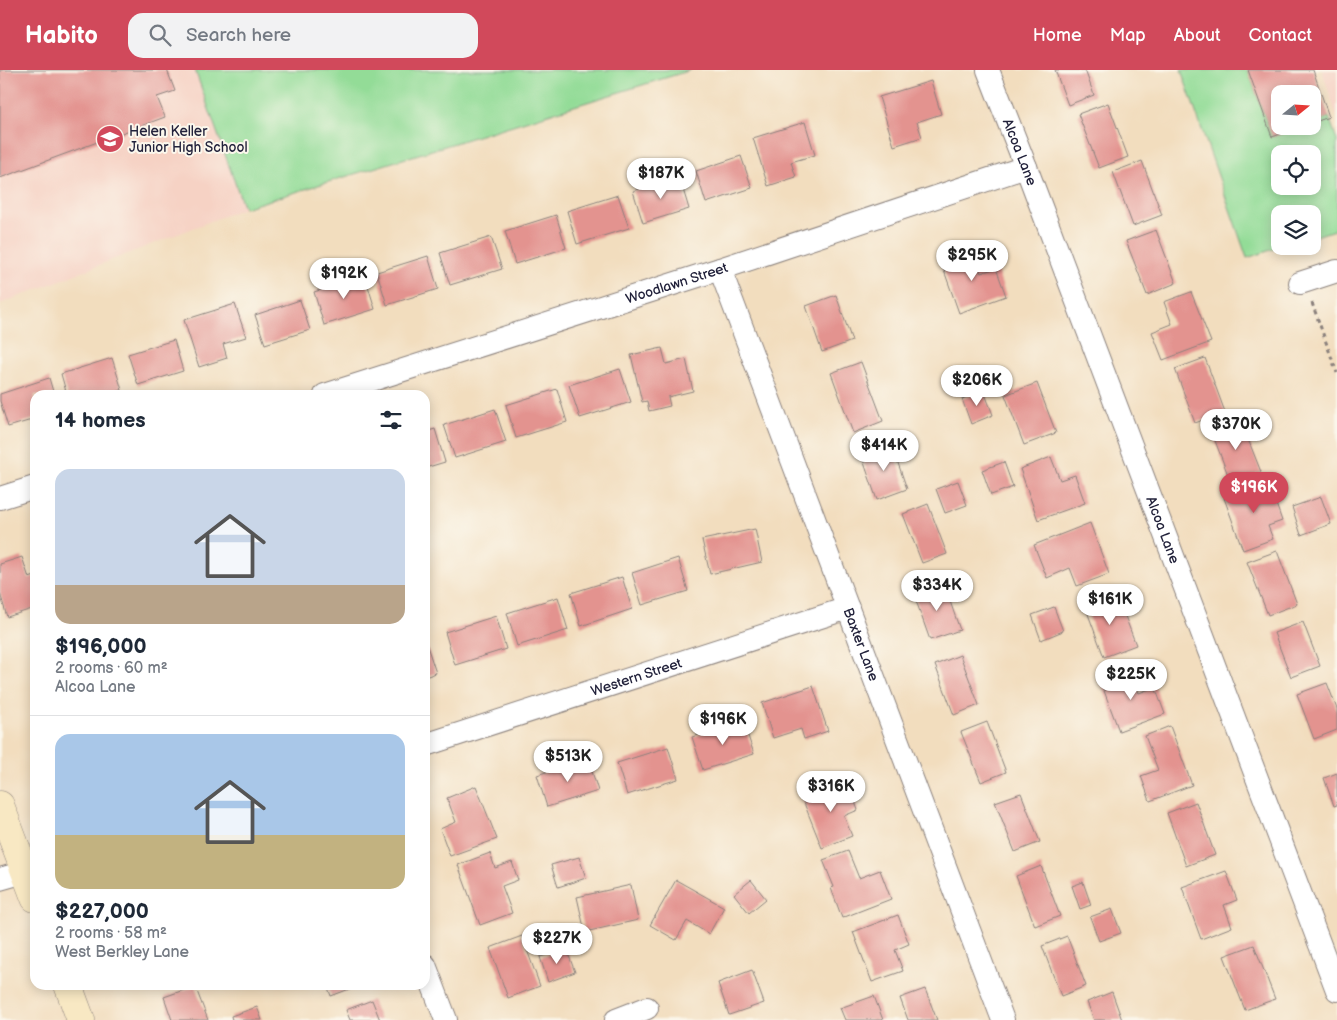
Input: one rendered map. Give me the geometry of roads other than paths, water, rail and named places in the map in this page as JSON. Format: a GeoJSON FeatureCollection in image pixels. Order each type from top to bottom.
{"type":"FeatureCollection","features":[{"type":"Feature","properties":{"kind":"street","name":"Alcoa Lane"},"geometry":{"type":"LineString","coordinates":[[988,70],[1337,990]]}},
{"type":"Feature","properties":{"kind":"street","name":"Woodlawn Street"},"geometry":{"type":"LineString","coordinates":[[341,390],[720,269],[1026,167]]}},
{"type":"Feature","properties":{"kind":"street","name":"Baxter Lane"},"geometry":{"type":"LineString","coordinates":[[720,269],[1003,1020]]}},
{"type":"Feature","properties":{"kind":"street"},"geometry":{"type":"LineString","coordinates":[[1302,282],[1337,270]]}},
{"type":"Feature","properties":{"kind":"street"},"geometry":{"type":"LineString","coordinates":[[0,498],[30,489]]}},
{"type":"Feature","properties":{"kind":"street","name":"Western Street"},"geometry":{"type":"LineString","coordinates":[[430,743],[848,608]]}},
{"type":"Feature","properties":{"kind":"street"},"geometry":{"type":"LineString","coordinates":[[0,805],[20,873],[30,890]]}},
{"type":"Feature","properties":{"kind":"street"},"geometry":{"type":"LineString","coordinates":[[430,978],[446,1020]]}},
{"type":"Feature","properties":{"kind":"street"},"geometry":{"type":"LineString","coordinates":[[70,990],[81,1020]]}},
{"type":"Feature","properties":{"kind":"street"},"geometry":{"type":"LineString","coordinates":[[616,1020],[647,1008]]}},
{"type":"Feature","properties":{"kind":"place","name":"Helen Keller Junior High School"},"geometry":{"type":"Point","coordinates":[110,139]}}]}
